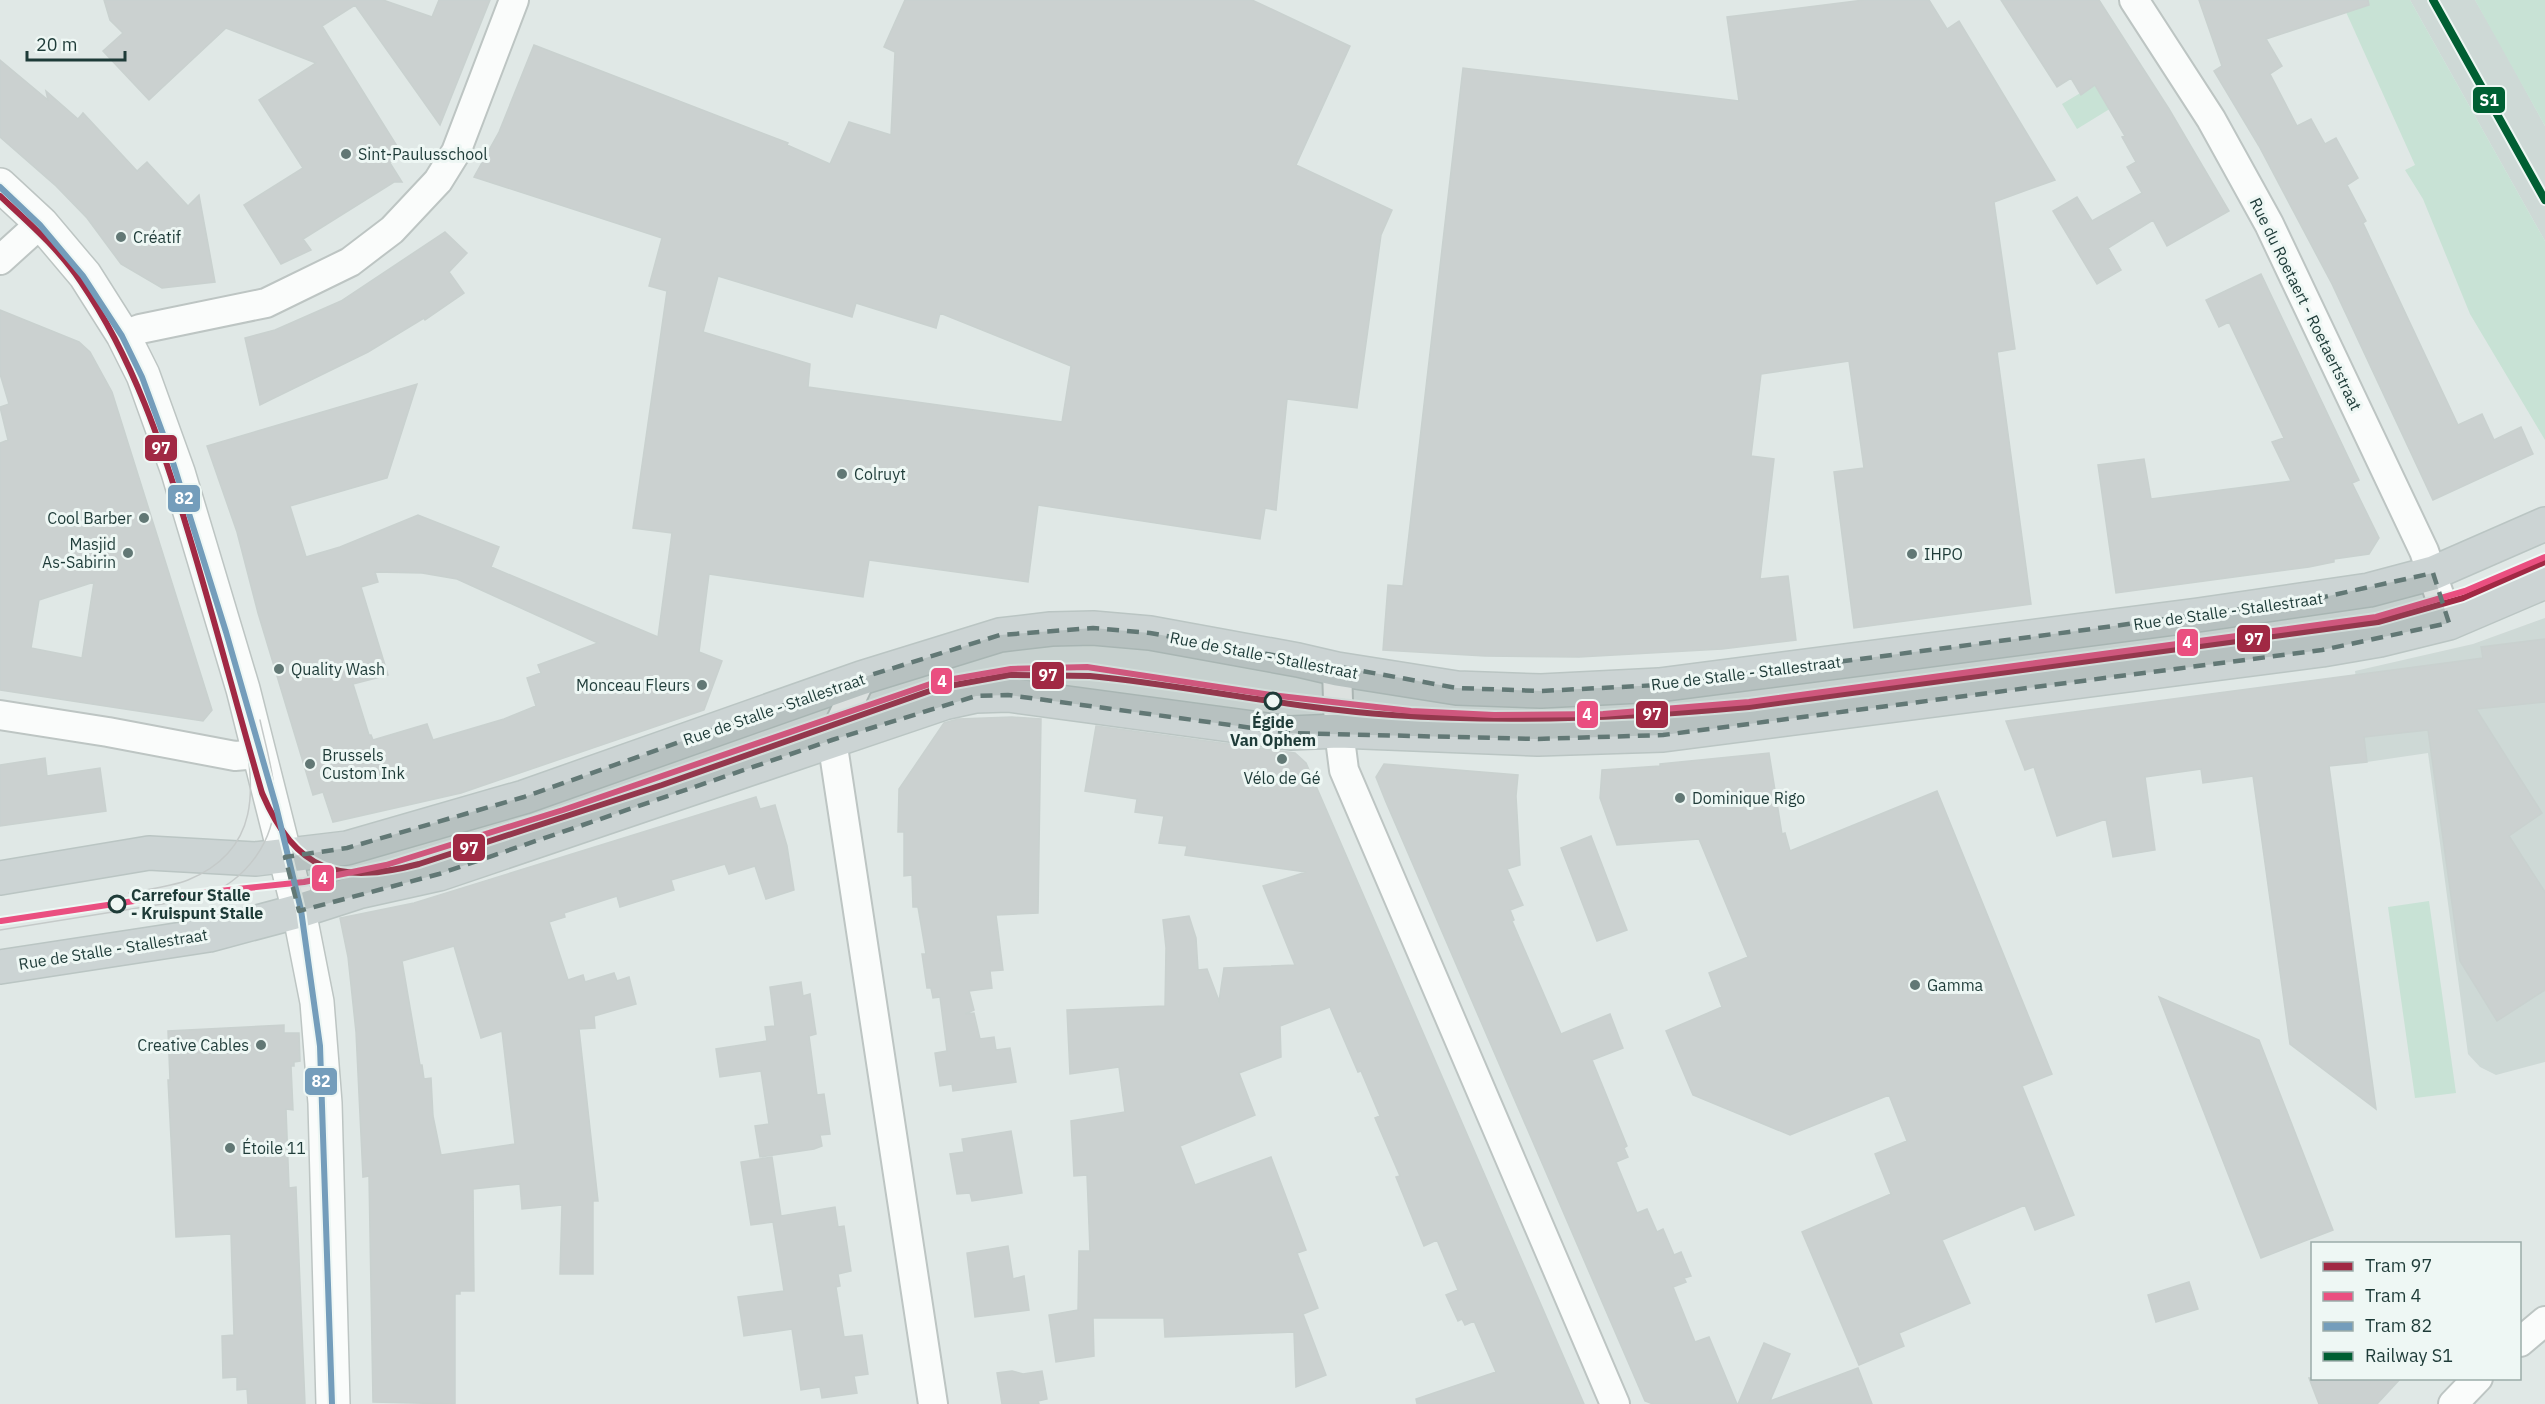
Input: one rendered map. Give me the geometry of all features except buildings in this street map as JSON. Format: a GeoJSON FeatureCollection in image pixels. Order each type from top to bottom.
{"type":"FeatureCollection","features":[{"type":"Feature","properties":{"kind":"main road","name":"Rue de Stalle - Stallestraat"},"geometry":{"type":"LineString","coordinates":[[0,967],[209,935],[347,848],[524,797],[861,678],[1000,635],[1052,629],[1094,628],[1150,633],[1336,669],[1457,688],[1541,691],[1659,685],[2369,590],[2433,573],[2545,524]]}},
{"type":"Feature","properties":{"kind":"main road","name":"Rue de Stalle - Stallestraat"},"geometry":{"type":"LineString","coordinates":[[0,878],[149,854],[256,859],[292,883],[358,892],[439,874],[831,740],[944,703],[976,696],[1008,695],[1290,733],[1339,731],[1538,739],[1663,735],[2322,650],[2380,640],[2449,623],[2545,582]]}},
{"type":"Feature","properties":{"kind":"street"},"geometry":{"type":"LineString","coordinates":[[123,335],[140,328],[266,303],[350,262],[392,230],[438,181],[456,152],[514,0]]}},
{"type":"Feature","properties":{"kind":"street","name":"Rue du Roetaert - Roetaertstraat"},"geometry":{"type":"LineString","coordinates":[[2134,0],[2211,119],[2269,224],[2433,573],[2449,623]]}},
{"type":"Feature","properties":{"kind":"street"},"geometry":{"type":"LineString","coordinates":[[0,185],[41,223],[85,275],[123,335],[143,375],[168,442],[227,632],[292,883],[317,1002],[322,1045],[333,1404]]}},
{"type":"Feature","properties":{"kind":"street"},"geometry":{"type":"LineString","coordinates":[[0,260],[41,223]]}},
{"type":"Feature","properties":{"kind":"street"},"geometry":{"type":"LineString","coordinates":[[1336,669],[1339,731],[1344,770],[1615,1404]]}},
{"type":"Feature","properties":{"kind":"street"},"geometry":{"type":"LineString","coordinates":[[861,678],[831,740],[933,1404]]}},
{"type":"Feature","properties":{"kind":"street"},"geometry":{"type":"LineString","coordinates":[[0,715],[108,732],[235,756],[260,754]]}},
{"type":"Feature","properties":{"kind":"street"},"geometry":{"type":"LineString","coordinates":[[2521,1341],[2545,1322]]}},
{"type":"Feature","properties":{"kind":"street"},"geometry":{"type":"LineString","coordinates":[[2452,1404],[2476,1380]]}},
{"type":"Feature","properties":{"kind":"highlighted area"},"geometry":{"type":"Polygon","coordinates":[[[2433,573],[2449,623],[2322,650],[1663,735],[1538,739],[1290,733],[1008,695],[976,696],[832,740],[439,874],[299,911],[285,857],[347,848],[524,797],[861,678],[1000,635],[1093,628],[1150,633],[1457,688],[1541,691],[1659,685],[2069,632],[2315,599],[2433,573]]]}},
{"type":"Feature","properties":{"kind":"shaded area"},"geometry":{"type":"Polygon","coordinates":[[[2410,0],[2475,0],[2496,36],[2545,126],[2545,241],[2410,0]]]}},
{"type":"Feature","properties":{"kind":"shaded area"},"geometry":{"type":"Polygon","coordinates":[[[2545,618],[2545,1062],[2496,1075],[2480,1067],[2468,1054],[2428,753],[2367,762],[2355,671],[2473,644],[2545,618]]]}},
{"type":"Feature","properties":{"kind":"green space"},"geometry":{"type":"Polygon","coordinates":[[[2333,0],[2410,0],[2545,241],[2545,440],[2470,314],[2423,199],[2405,170],[2415,165],[2346,12],[2333,0]]]}},
{"type":"Feature","properties":{"kind":"green space"},"geometry":{"type":"Polygon","coordinates":[[[2475,0],[2545,0],[2545,126],[2475,0]]]}},
{"type":"Feature","properties":{"kind":"green space"},"geometry":{"type":"Polygon","coordinates":[[[2137,59],[2152,83],[2077,129],[2062,104],[2137,59]]]}},
{"type":"Feature","properties":{"kind":"green space"},"geometry":{"type":"Polygon","coordinates":[[[2429,901],[2456,1093],[2415,1098],[2388,907],[2429,901]]]}},
{"type":"Feature","properties":{"kind":"tram line","name":"82"},"geometry":{"type":"LineString","coordinates":[[0,187],[40,225],[83,276],[122,336],[142,377],[170,453],[226,632],[276,806],[301,910],[320,1046],[332,1404]]}},
{"type":"Feature","properties":{"kind":"tram line","name":"97"},"geometry":{"type":"LineString","coordinates":[[0,196],[63,258],[100,311],[116,341],[145,404],[168,469],[199,567],[262,793],[275,820],[306,856],[323,866],[343,872],[366,873],[419,864],[662,785],[938,688],[1009,675],[1090,676],[1354,712],[1392,715],[1526,719],[1704,711],[1749,707],[2378,622],[2463,598],[2545,562]]}},
{"type":"Feature","properties":{"kind":"tram line","name":"4"},"geometry":{"type":"LineString","coordinates":[[1,921],[154,898],[304,882],[386,865],[563,810],[936,682],[1011,669],[1087,667],[1271,695],[1411,711],[1494,715],[1603,714],[1749,702],[2376,617],[2465,591],[2545,557]]}},
{"type":"Feature","properties":{"kind":"tram line"},"geometry":{"type":"LineString","coordinates":[[0,930],[200,898],[232,881],[245,870],[265,841],[274,807],[272,771],[260,720]]}},
{"type":"Feature","properties":{"kind":"tram line"},"geometry":{"type":"LineString","coordinates":[[129,893],[188,880],[212,867],[229,852],[241,834],[248,815],[250,793],[250,771],[242,723]]}},
{"type":"Feature","properties":{"kind":"rail line","name":"S1"},"geometry":{"type":"LineString","coordinates":[[2433,0],[2545,200]]}},
{"type":"Feature","properties":{"kind":"place","name":"Sint-Paulusschool"},"geometry":{"type":"Point","coordinates":[346,154]}},
{"type":"Feature","properties":{"kind":"place","name":"Créatif"},"geometry":{"type":"Point","coordinates":[121,237]}},
{"type":"Feature","properties":{"kind":"place","name":"Colruyt"},"geometry":{"type":"Point","coordinates":[842,474]}},
{"type":"Feature","properties":{"kind":"place","name":"Cool Barber"},"geometry":{"type":"Point","coordinates":[144,518]}},
{"type":"Feature","properties":{"kind":"place","name":"Masjid As-Sabirin"},"geometry":{"type":"Point","coordinates":[128,553]}},
{"type":"Feature","properties":{"kind":"place","name":"IHPO"},"geometry":{"type":"Point","coordinates":[1912,554]}},
{"type":"Feature","properties":{"kind":"place","name":"Quality Wash"},"geometry":{"type":"Point","coordinates":[279,669]}},
{"type":"Feature","properties":{"kind":"place","name":"Monceau Fleurs"},"geometry":{"type":"Point","coordinates":[702,685]}},
{"type":"Feature","properties":{"kind":"place","name":"Égide Van Ophem"},"geometry":{"type":"Point","coordinates":[1273,701]}},
{"type":"Feature","properties":{"kind":"place","name":"Vélo de Gé"},"geometry":{"type":"Point","coordinates":[1282,759]}},
{"type":"Feature","properties":{"kind":"place","name":"Brussels Custom Ink"},"geometry":{"type":"Point","coordinates":[310,764]}},
{"type":"Feature","properties":{"kind":"place","name":"Dominique Rigo"},"geometry":{"type":"Point","coordinates":[1680,798]}},
{"type":"Feature","properties":{"kind":"place","name":"Carrefour Stalle - Kruispunt Stalle"},"geometry":{"type":"Point","coordinates":[117,904]}},
{"type":"Feature","properties":{"kind":"place","name":"Gamma"},"geometry":{"type":"Point","coordinates":[1915,985]}},
{"type":"Feature","properties":{"kind":"place","name":"Creative Cables"},"geometry":{"type":"Point","coordinates":[261,1045]}},
{"type":"Feature","properties":{"kind":"place","name":"Étoile 11"},"geometry":{"type":"Point","coordinates":[230,1148]}}]}
